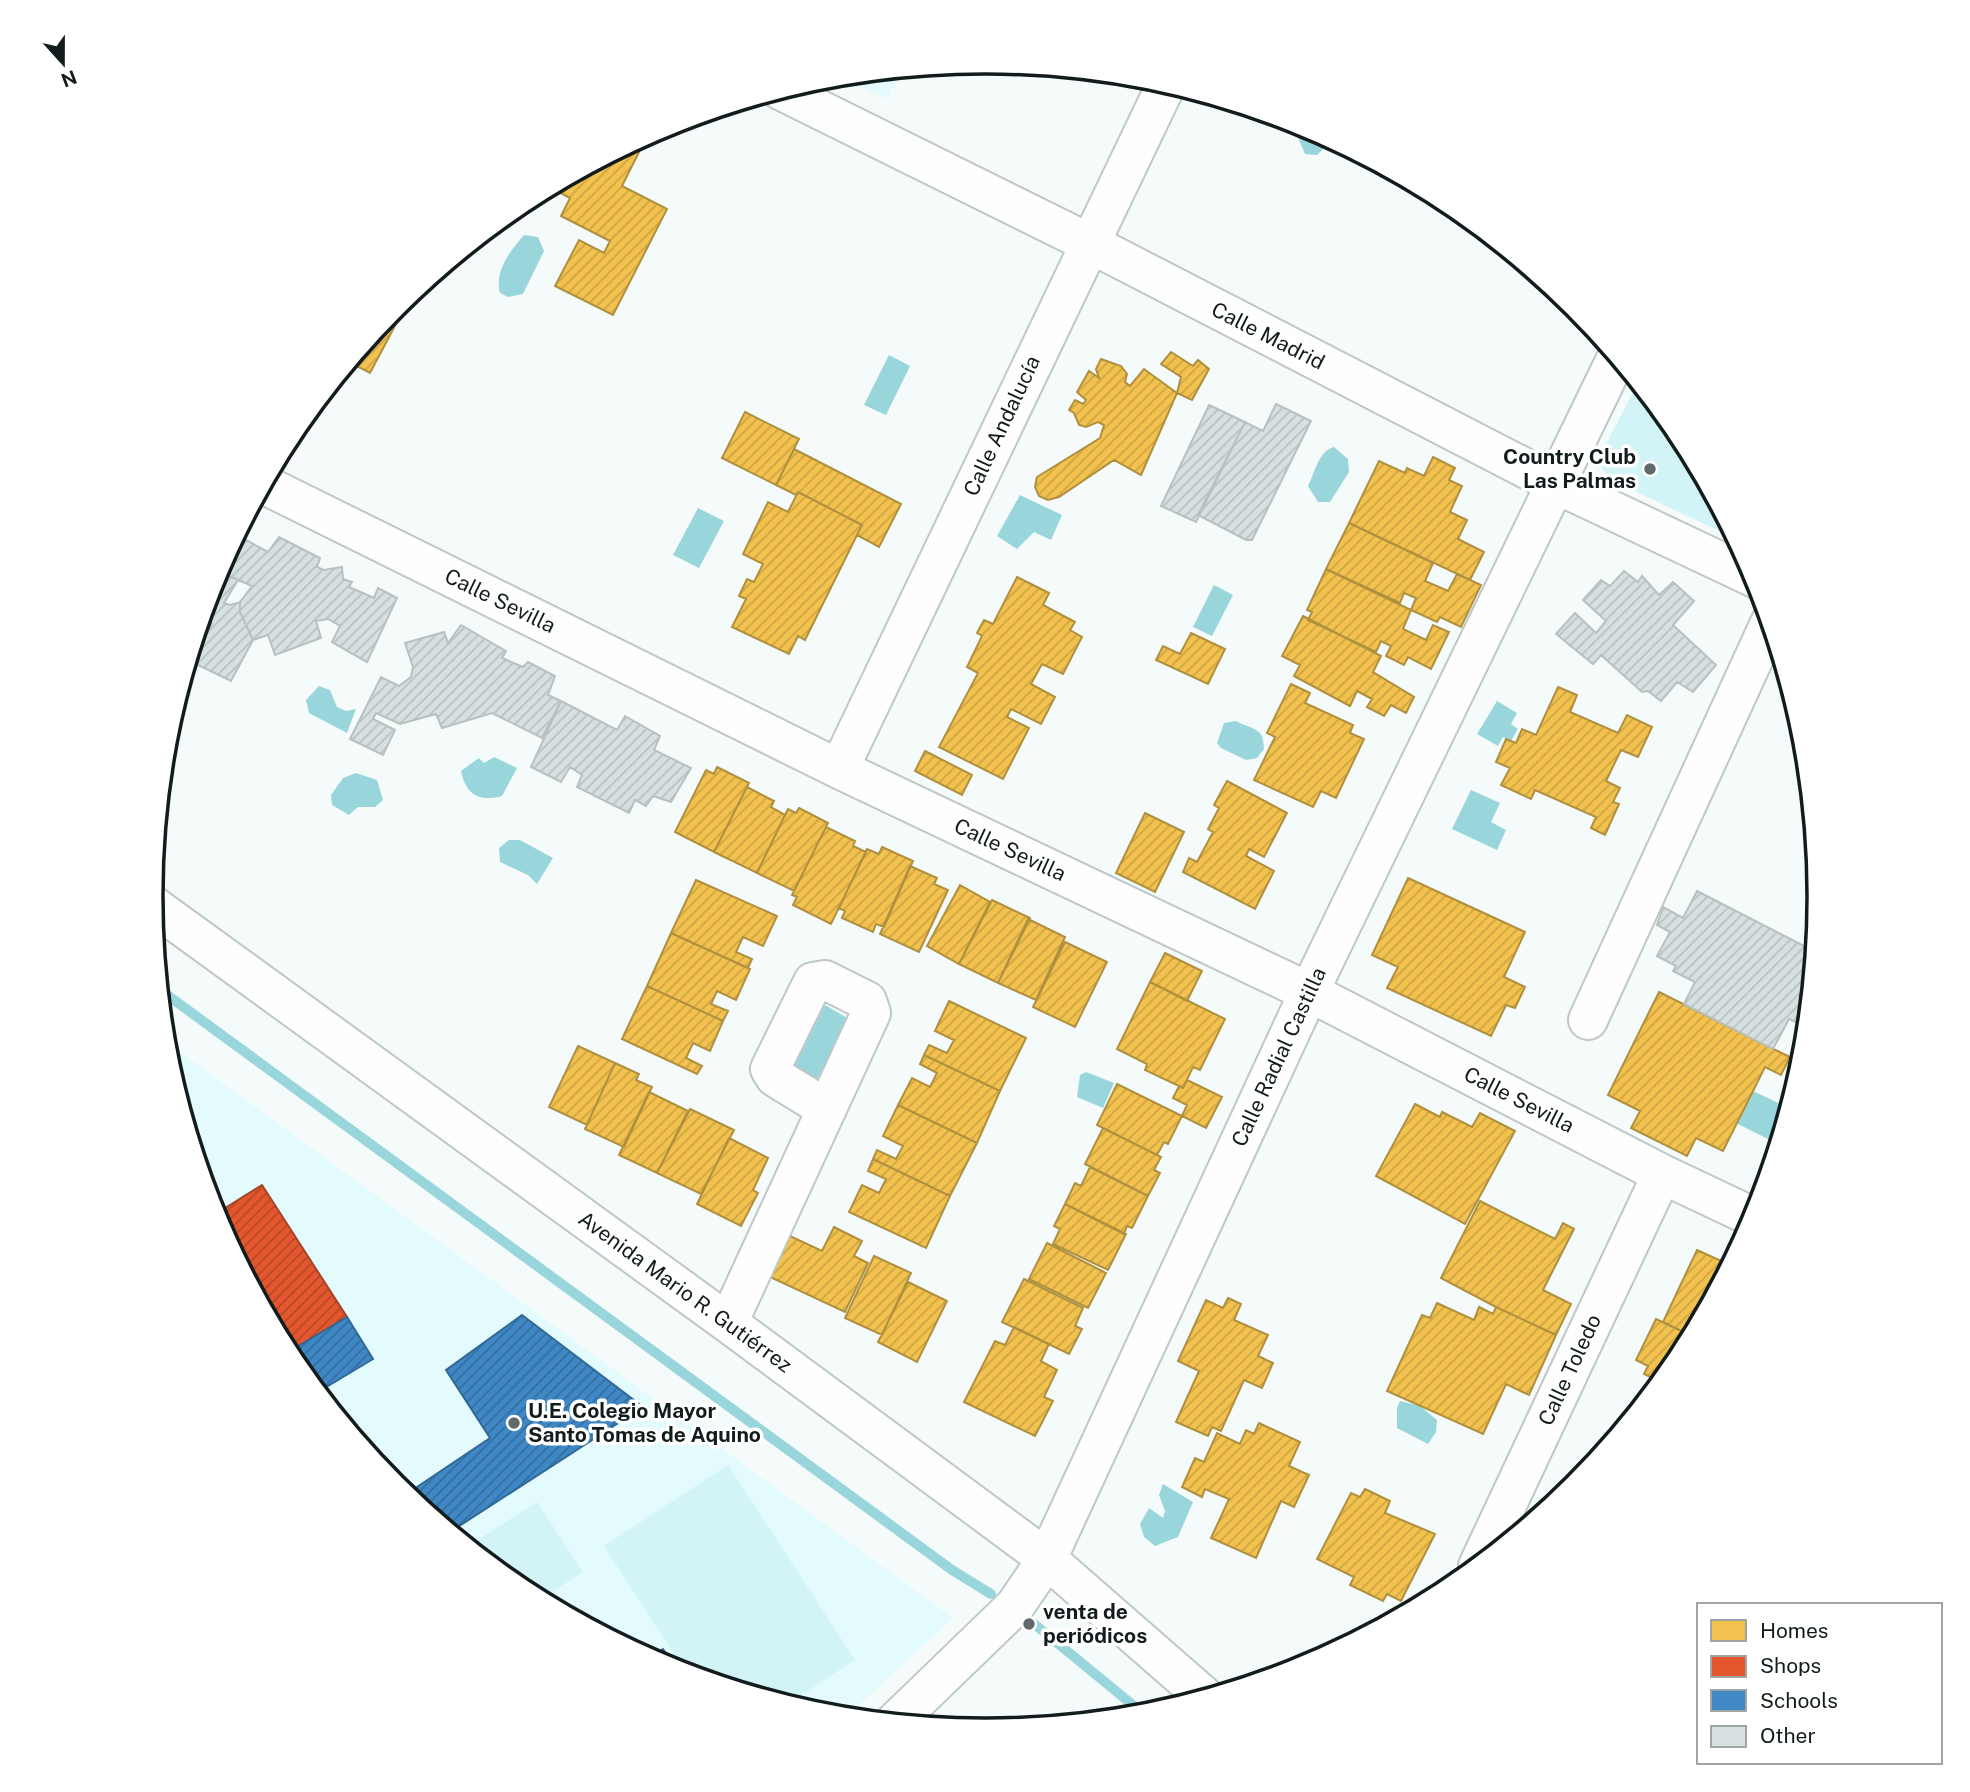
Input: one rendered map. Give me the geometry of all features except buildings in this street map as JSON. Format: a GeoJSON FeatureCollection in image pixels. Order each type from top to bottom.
{"type":"FeatureCollection","features":[{"type":"Feature","properties":{"kind":"street","name":"Calle Andalucía"},"geometry":{"type":"LineString","coordinates":[[839,769],[1162,93]]}},
{"type":"Feature","properties":{"kind":"street","name":"Calle Madrid"},"geometry":{"type":"LineString","coordinates":[[794,97],[1089,243],[1556,484],[1741,571]]}},
{"type":"Feature","properties":{"kind":"street","name":"Calle Radial Castilla"},"geometry":{"type":"LineString","coordinates":[[903,1714],[998,1622],[1039,1573],[1309,992],[1613,366]]}},
{"type":"Feature","properties":{"kind":"street","name":"Calle Sevilla"},"geometry":{"type":"LineString","coordinates":[[271,488],[839,769],[1309,992],[1662,1174],[1744,1213]]}},
{"type":"Feature","properties":{"kind":"street"},"geometry":{"type":"LineString","coordinates":[[1588,1020],[1765,634]]}},
{"type":"Feature","properties":{"kind":"street","name":"Avenida Mario R. Gutiérrez"},"geometry":{"type":"LineString","coordinates":[[163,913],[728,1323],[1039,1573],[1196,1690]]}},
{"type":"Feature","properties":{"kind":"street"},"geometry":{"type":"LineString","coordinates":[[728,1323],[827,1109]]}},
{"type":"Feature","properties":{"kind":"street","name":"Calle Toledo"},"geometry":{"type":"LineString","coordinates":[[1486,1549],[1662,1174]]}},
{"type":"Feature","properties":{"kind":"shaded area"},"geometry":{"type":"Polygon","coordinates":[[[897,79],[887,99],[856,84],[897,79]]]}},
{"type":"Feature","properties":{"kind":"shaded area","name":"Country Club Las Palmas"},"geometry":{"type":"Polygon","coordinates":[[[1634,390],[1669,439],[1723,533],[1607,478],[1598,460],[1634,390]]]}},
{"type":"Feature","properties":{"kind":"shaded area","name":"U.E. Colegio Mayor Santo Tomas de Aquino"},"geometry":{"type":"Polygon","coordinates":[[[177,1050],[953,1618],[856,1708],[772,1690],[670,1656],[621,1634],[574,1608],[484,1549],[403,1478],[332,1397],[301,1353],[247,1260],[225,1211],[206,1160],[177,1050]]]}},
{"type":"Feature","properties":{"kind":"shaded area"},"geometry":{"type":"Polygon","coordinates":[[[728,1465],[855,1660],[799,1697],[721,1675],[677,1659],[604,1546],[728,1465]]]}},
{"type":"Feature","properties":{"kind":"shaded area"},"geometry":{"type":"Polygon","coordinates":[[[537,1502],[583,1572],[550,1593],[475,1541],[537,1502]]]}},
{"type":"Feature","properties":{"kind":"water"},"geometry":{"type":"Polygon","coordinates":[[[1297,135],[1324,148],[1317,155],[1305,154],[1297,135]]]}},
{"type":"Feature","properties":{"kind":"water"},"geometry":{"type":"Polygon","coordinates":[[[524,235],[538,237],[544,251],[523,294],[508,297],[500,293],[499,277],[509,255],[524,235]]]}},
{"type":"Feature","properties":{"kind":"water"},"geometry":{"type":"Polygon","coordinates":[[[889,355],[910,366],[886,415],[864,405],[889,355]]]}},
{"type":"Feature","properties":{"kind":"water"},"geometry":{"type":"Polygon","coordinates":[[[1334,447],[1348,459],[1349,472],[1330,502],[1318,502],[1308,486],[1324,453],[1334,447]]]}},
{"type":"Feature","properties":{"kind":"water"},"geometry":{"type":"Polygon","coordinates":[[[1020,495],[1062,515],[1051,540],[1034,532],[1017,549],[997,536],[1020,495]]]}},
{"type":"Feature","properties":{"kind":"water"},"geometry":{"type":"Polygon","coordinates":[[[698,508],[724,521],[699,568],[673,555],[698,508]]]}},
{"type":"Feature","properties":{"kind":"water"},"geometry":{"type":"Polygon","coordinates":[[[1214,585],[1233,595],[1212,636],[1193,627],[1214,585]]]}},
{"type":"Feature","properties":{"kind":"water"},"geometry":{"type":"Polygon","coordinates":[[[319,686],[330,690],[337,707],[346,711],[356,709],[347,733],[309,713],[306,700],[319,686]]]}},
{"type":"Feature","properties":{"kind":"water"},"geometry":{"type":"Polygon","coordinates":[[[1497,701],[1517,713],[1511,724],[1518,729],[1511,741],[1503,737],[1498,746],[1477,734],[1497,701]]]}},
{"type":"Feature","properties":{"kind":"water"},"geometry":{"type":"Polygon","coordinates":[[[1236,721],[1260,733],[1264,749],[1257,758],[1246,760],[1221,748],[1217,743],[1224,723],[1236,721]]]}},
{"type":"Feature","properties":{"kind":"water"},"geometry":{"type":"Polygon","coordinates":[[[494,757],[517,768],[502,796],[487,798],[475,795],[466,786],[461,771],[479,758],[484,763],[494,757]]]}},
{"type":"Feature","properties":{"kind":"water"},"geometry":{"type":"Polygon","coordinates":[[[356,773],[377,780],[383,800],[375,807],[358,807],[349,815],[332,805],[331,795],[343,778],[356,773]]]}},
{"type":"Feature","properties":{"kind":"water"},"geometry":{"type":"Polygon","coordinates":[[[1471,790],[1500,803],[1491,822],[1506,830],[1497,850],[1452,829],[1471,790]]]}},
{"type":"Feature","properties":{"kind":"water"},"geometry":{"type":"Polygon","coordinates":[[[509,840],[520,840],[553,858],[537,884],[528,875],[500,862],[499,848],[509,840]]]}},
{"type":"Feature","properties":{"kind":"water"},"geometry":{"type":"Polygon","coordinates":[[[825,1005],[849,1019],[817,1079],[794,1067],[825,1005]]]}},
{"type":"Feature","properties":{"kind":"water"},"geometry":{"type":"Polygon","coordinates":[[[1086,1072],[1114,1083],[1103,1108],[1077,1097],[1080,1075],[1086,1072]]]}},
{"type":"Feature","properties":{"kind":"water"},"geometry":{"type":"Polygon","coordinates":[[[1753,1091],[1780,1104],[1770,1140],[1736,1123],[1753,1091]]]}},
{"type":"Feature","properties":{"kind":"water"},"geometry":{"type":"Polygon","coordinates":[[[1400,1401],[1420,1406],[1437,1420],[1436,1432],[1428,1444],[1397,1428],[1397,1408],[1400,1401]]]}},
{"type":"Feature","properties":{"kind":"water"},"geometry":{"type":"Polygon","coordinates":[[[1163,1484],[1193,1502],[1178,1537],[1155,1546],[1144,1537],[1140,1524],[1149,1508],[1163,1518],[1165,1511],[1159,1495],[1163,1484]]]}},
{"type":"Feature","properties":{"kind":"waterway"},"geometry":{"type":"LineString","coordinates":[[169,997],[952,1570],[991,1594]]}},
{"type":"Feature","properties":{"kind":"waterway"},"geometry":{"type":"LineString","coordinates":[[1033,1623],[1133,1705]]}},
{"type":"Feature","properties":{"kind":"place","name":"Country Club Las Palmas"},"geometry":{"type":"Point","coordinates":[1650,469]}},
{"type":"Feature","properties":{"kind":"place","name":"U.E. Colegio Mayor Santo Tomas de Aquino"},"geometry":{"type":"Point","coordinates":[514,1423]}},
{"type":"Feature","properties":{"kind":"place","name":"venta de periódicos"},"geometry":{"type":"Point","coordinates":[1029,1624]}}]}
